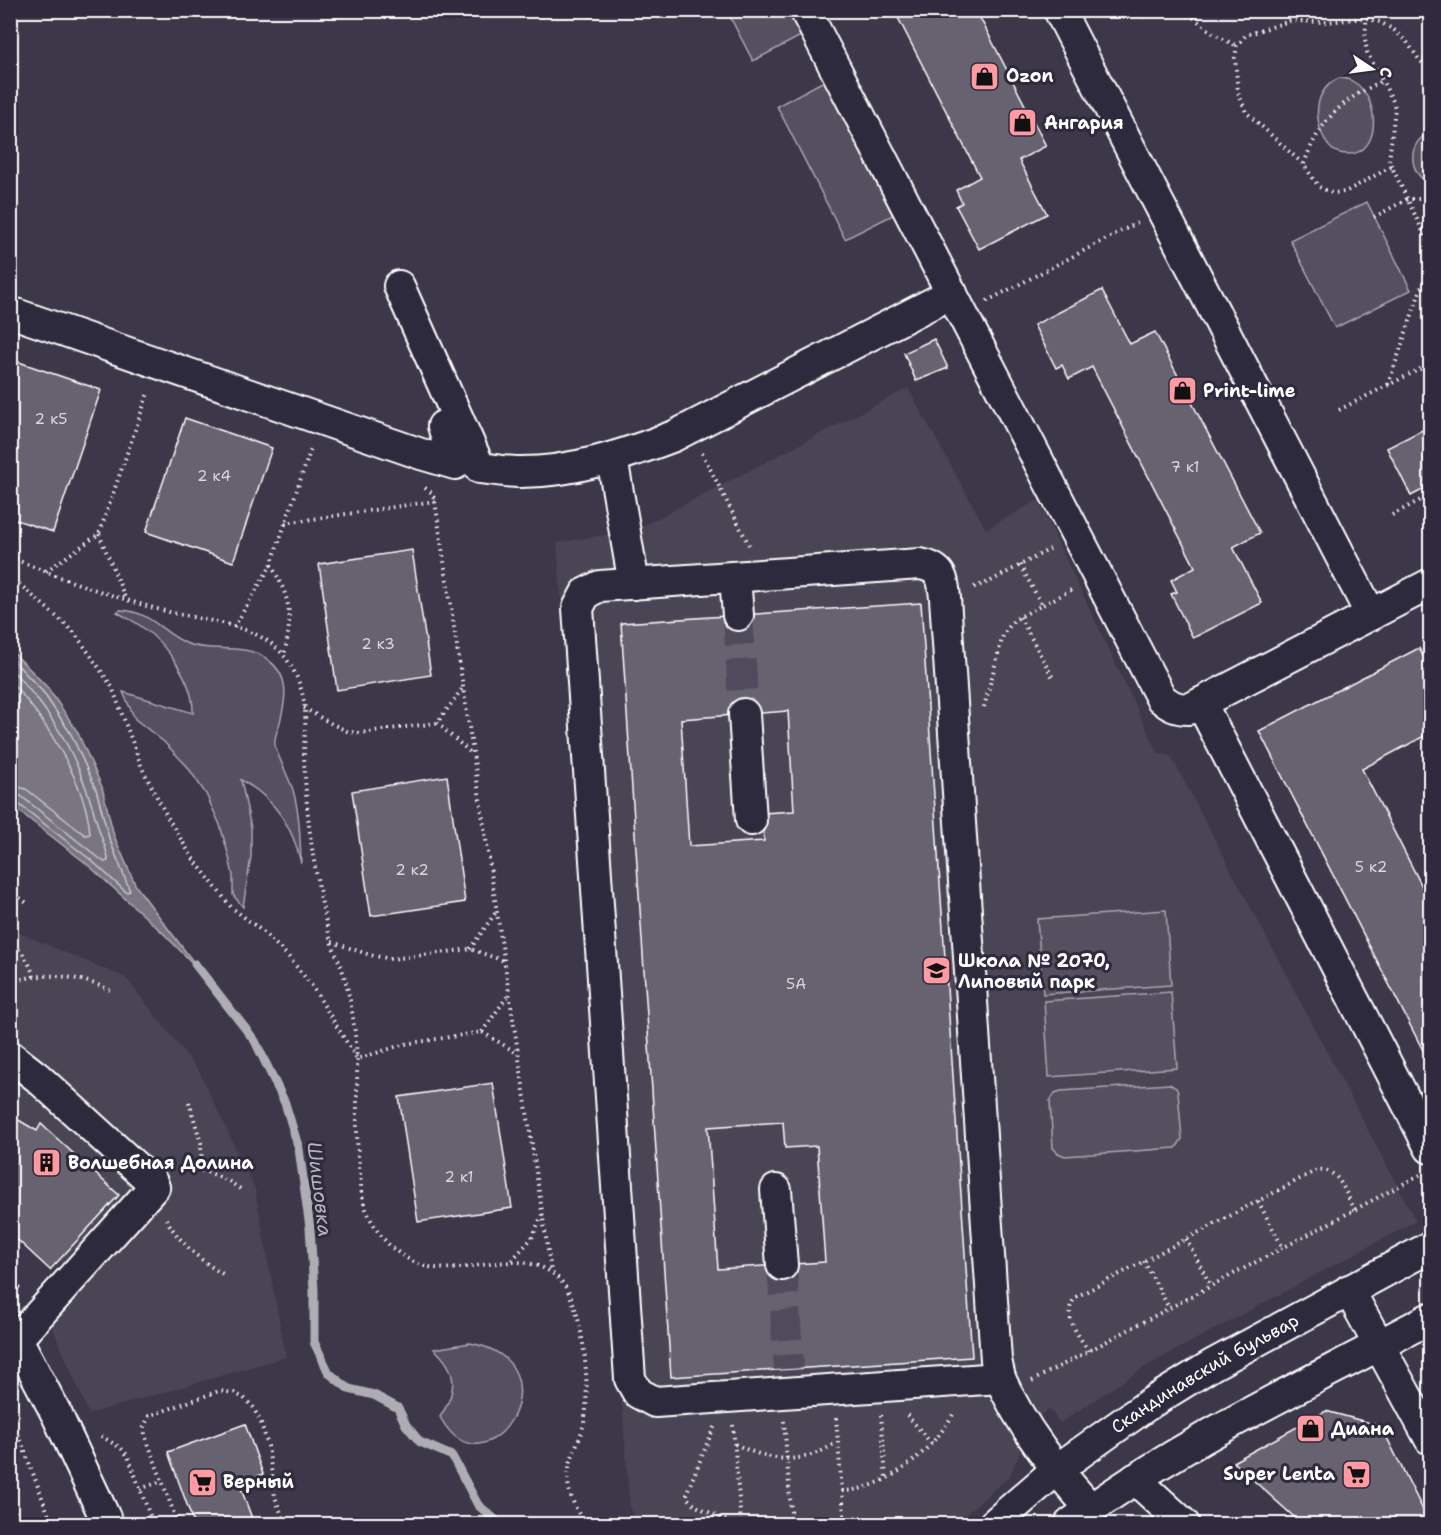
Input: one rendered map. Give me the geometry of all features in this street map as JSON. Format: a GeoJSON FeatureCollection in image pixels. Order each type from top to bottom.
{"type":"FeatureCollection","features":[{"type":"Feature","properties":{"kind":"street"},"geometry":{"type":"LineString","coordinates":[[805,10],[1161,698],[1172,707],[1189,709],[1431,584]]}},
{"type":"Feature","properties":{"kind":"street"},"geometry":{"type":"LineString","coordinates":[[1059,10],[1371,615]]}},
{"type":"Feature","properties":{"kind":"street"},"geometry":{"type":"LineString","coordinates":[[10,312],[455,464],[399,286],[480,468],[517,472],[544,470],[612,458],[674,436],[957,303]]}},
{"type":"Feature","properties":{"kind":"street"},"geometry":{"type":"LineString","coordinates":[[612,458],[634,584]]}},
{"type":"Feature","properties":{"kind":"street"},"geometry":{"type":"LineString","coordinates":[[1013,1381],[969,1381],[834,1390],[787,1385],[728,1397],[655,1402],[638,1393],[630,1379],[578,608],[581,599],[592,589],[600,586],[920,564],[936,569],[940,575],[943,584],[996,1360],[1013,1381],[1026,1428],[1056,1470],[1081,1516],[1135,1479],[1239,1418],[1431,1318]]}},
{"type":"Feature","properties":{"kind":"street"},"geometry":{"type":"LineString","coordinates":[[738,615],[750,576]]}},
{"type":"Feature","properties":{"kind":"street"},"geometry":{"type":"LineString","coordinates":[[1201,703],[1431,1148]]}},
{"type":"Feature","properties":{"kind":"street"},"geometry":{"type":"LineString","coordinates":[[744,714],[751,820]]}},
{"type":"Feature","properties":{"kind":"street"},"geometry":{"type":"LineString","coordinates":[[10,1056],[37,1077],[150,1183],[14,1334],[57,1414],[108,1524]]}},
{"type":"Feature","properties":{"kind":"street"},"geometry":{"type":"LineString","coordinates":[[776,1190],[782,1265]]}},
{"type":"Feature","properties":{"kind":"street","name":"Скандинавский бульвар"},"geometry":{"type":"LineString","coordinates":[[994,1524],[1056,1470],[1149,1404],[1212,1365],[1431,1247]]}},
{"type":"Feature","properties":{"kind":"street"},"geometry":{"type":"LineString","coordinates":[[1349,1290],[1431,1439]]}},
{"type":"Feature","properties":{"kind":"street"},"geometry":{"type":"LineString","coordinates":[[1135,1479],[1184,1524]]}},
{"type":"Feature","properties":{"kind":"path"},"geometry":{"type":"LineString","coordinates":[[1142,17],[1155,10]]}},
{"type":"Feature","properties":{"kind":"path"},"geometry":{"type":"LineString","coordinates":[[1184,10],[1214,34],[1237,46]]}},
{"type":"Feature","properties":{"kind":"path"},"geometry":{"type":"LineString","coordinates":[[1293,10],[1295,21]]}},
{"type":"Feature","properties":{"kind":"path"},"geometry":{"type":"LineString","coordinates":[[1367,10],[1366,48],[1393,101],[1396,112],[1389,151],[1391,167],[1429,247],[1429,263],[1388,385]]}},
{"type":"Feature","properties":{"kind":"path"},"geometry":{"type":"LineString","coordinates":[[1391,167],[1350,190],[1337,193],[1319,187],[1304,165],[1246,112],[1238,92],[1235,58],[1237,46],[1246,35],[1295,21],[1326,22],[1366,18],[1380,22],[1394,30],[1407,42],[1420,61],[1431,69]]}},
{"type":"Feature","properties":{"kind":"path"},"geometry":{"type":"LineString","coordinates":[[1304,165],[1313,141],[1325,122],[1341,105],[1359,92],[1383,81]]}},
{"type":"Feature","properties":{"kind":"path"},"geometry":{"type":"LineString","coordinates":[[1374,217],[1408,199],[1431,199]]}},
{"type":"Feature","properties":{"kind":"path"},"geometry":{"type":"LineString","coordinates":[[957,303],[1161,210]]}},
{"type":"Feature","properties":{"kind":"path"},"geometry":{"type":"LineString","coordinates":[[1422,283],[1429,283]]}},
{"type":"Feature","properties":{"kind":"path"},"geometry":{"type":"LineString","coordinates":[[1339,410],[1431,364]]}},
{"type":"Feature","properties":{"kind":"path"},"geometry":{"type":"LineString","coordinates":[[46,571],[99,534],[148,393]]}},
{"type":"Feature","properties":{"kind":"path"},"geometry":{"type":"LineString","coordinates":[[689,428],[750,576]]}},
{"type":"Feature","properties":{"kind":"path"},"geometry":{"type":"LineString","coordinates":[[234,627],[271,565],[311,449]]}},
{"type":"Feature","properties":{"kind":"path"},"geometry":{"type":"LineString","coordinates":[[430,491],[435,501],[551,1272]]}},
{"type":"Feature","properties":{"kind":"path"},"geometry":{"type":"LineString","coordinates":[[1392,515],[1430,497]]}},
{"type":"Feature","properties":{"kind":"path"},"geometry":{"type":"LineString","coordinates":[[285,524],[435,501]]}},
{"type":"Feature","properties":{"kind":"path"},"geometry":{"type":"LineString","coordinates":[[99,534],[127,600]]}},
{"type":"Feature","properties":{"kind":"path"},"geometry":{"type":"LineString","coordinates":[[989,582],[1059,544]]}},
{"type":"Feature","properties":{"kind":"path"},"geometry":{"type":"LineString","coordinates":[[10,557],[127,600],[171,613],[234,627],[265,639],[284,655],[295,671],[304,708],[304,753],[310,829],[318,884],[332,942],[345,978],[354,1026],[357,1059],[357,1155],[363,1200],[375,1226],[388,1244],[407,1258],[425,1266],[449,1269],[511,1261],[534,1264],[551,1272],[569,1290],[578,1313],[587,1399],[585,1421],[571,1460],[568,1477],[570,1493],[584,1524]]}},
{"type":"Feature","properties":{"kind":"path"},"geometry":{"type":"LineString","coordinates":[[271,565],[283,586],[289,609],[289,630],[284,655]]}},
{"type":"Feature","properties":{"kind":"path"},"geometry":{"type":"LineString","coordinates":[[1020,565],[1042,605]]}},
{"type":"Feature","properties":{"kind":"path"},"geometry":{"type":"LineString","coordinates":[[10,576],[74,631],[112,687],[142,768],[192,858],[231,907],[262,931],[288,956],[312,986],[357,1059]]}},
{"type":"Feature","properties":{"kind":"path"},"geometry":{"type":"LineString","coordinates":[[983,708],[1003,635],[1009,626],[1020,616],[1098,576]]}},
{"type":"Feature","properties":{"kind":"path"},"geometry":{"type":"LineString","coordinates":[[1020,616],[1053,678]]}},
{"type":"Feature","properties":{"kind":"path"},"geometry":{"type":"LineString","coordinates":[[304,708],[341,729],[359,733],[437,723],[463,688]]}},
{"type":"Feature","properties":{"kind":"path"},"geometry":{"type":"LineString","coordinates":[[437,723],[473,754]]}},
{"type":"Feature","properties":{"kind":"path"},"geometry":{"type":"LineString","coordinates":[[10,891],[27,903]]}},
{"type":"Feature","properties":{"kind":"path"},"geometry":{"type":"LineString","coordinates":[[470,949],[497,911]]}},
{"type":"Feature","properties":{"kind":"path"},"geometry":{"type":"LineString","coordinates":[[10,941],[22,951],[30,963],[34,977]]}},
{"type":"Feature","properties":{"kind":"path"},"geometry":{"type":"LineString","coordinates":[[332,942],[370,955],[400,960],[470,949],[504,961]]}},
{"type":"Feature","properties":{"kind":"path"},"geometry":{"type":"LineString","coordinates":[[10,983],[54,975],[92,982],[110,990]]}},
{"type":"Feature","properties":{"kind":"path"},"geometry":{"type":"LineString","coordinates":[[482,1032],[509,994]]}},
{"type":"Feature","properties":{"kind":"path"},"geometry":{"type":"LineString","coordinates":[[357,1059],[405,1044],[482,1032],[518,1053]]}},
{"type":"Feature","properties":{"kind":"path"},"geometry":{"type":"LineString","coordinates":[[189,1102],[201,1143],[202,1171]]}},
{"type":"Feature","properties":{"kind":"path"},"geometry":{"type":"LineString","coordinates":[[1088,1351],[1069,1315],[1072,1302],[1076,1297],[1317,1170],[1323,1169],[1335,1174],[1354,1210]]}},
{"type":"Feature","properties":{"kind":"path"},"geometry":{"type":"LineString","coordinates":[[223,1274],[199,1258],[178,1237],[163,1212],[150,1183],[173,1170],[202,1171],[218,1175],[243,1191]]}},
{"type":"Feature","properties":{"kind":"path"},"geometry":{"type":"LineString","coordinates":[[1013,1381],[1088,1351],[1431,1170]]}},
{"type":"Feature","properties":{"kind":"path"},"geometry":{"type":"LineString","coordinates":[[1258,1201],[1283,1248]]}},
{"type":"Feature","properties":{"kind":"path"},"geometry":{"type":"LineString","coordinates":[[511,1261],[532,1238],[543,1214]]}},
{"type":"Feature","properties":{"kind":"path"},"geometry":{"type":"LineString","coordinates":[[1186,1239],[1211,1286]]}},
{"type":"Feature","properties":{"kind":"path"},"geometry":{"type":"LineString","coordinates":[[1144,1261],[1168,1308]]}},
{"type":"Feature","properties":{"kind":"path"},"geometry":{"type":"LineString","coordinates":[[842,1491],[850,1491],[886,1478],[905,1467],[932,1444],[948,1425],[969,1381]]}},
{"type":"Feature","properties":{"kind":"path"},"geometry":{"type":"LineString","coordinates":[[787,1385],[787,1459],[792,1524]]}},
{"type":"Feature","properties":{"kind":"path"},"geometry":{"type":"LineString","coordinates":[[879,1387],[886,1478]]}},
{"type":"Feature","properties":{"kind":"path"},"geometry":{"type":"LineString","coordinates":[[834,1390],[843,1518],[837,1524]]}},
{"type":"Feature","properties":{"kind":"path"},"geometry":{"type":"LineString","coordinates":[[178,1524],[144,1427],[149,1416],[219,1391],[234,1393],[244,1398],[253,1407],[261,1423],[268,1446],[275,1497],[285,1524]]}},
{"type":"Feature","properties":{"kind":"path"},"geometry":{"type":"LineString","coordinates":[[728,1397],[735,1444],[741,1524]]}},
{"type":"Feature","properties":{"kind":"path"},"geometry":{"type":"LineString","coordinates":[[728,1397],[687,1495],[688,1501],[696,1506],[734,1524]]}},
{"type":"Feature","properties":{"kind":"path"},"geometry":{"type":"LineString","coordinates":[[10,1412],[52,1524]]}},
{"type":"Feature","properties":{"kind":"path"},"geometry":{"type":"LineString","coordinates":[[10,1438],[19,1435]]}},
{"type":"Feature","properties":{"kind":"path"},"geometry":{"type":"LineString","coordinates":[[735,1444],[769,1458],[787,1459],[807,1457],[826,1450],[838,1441]]}},
{"type":"Feature","properties":{"kind":"path"},"geometry":{"type":"LineString","coordinates":[[153,1524],[140,1489],[162,1481]]}},
{"type":"Feature","properties":{"kind":"path"},"geometry":{"type":"LineString","coordinates":[[10,1500],[19,1524]]}},
{"type":"Feature","properties":{"kind":"shaded area"},"geometry":{"type":"Polygon","coordinates":[[[727,11],[787,11],[801,36],[753,61],[727,11]]]}},
{"type":"Feature","properties":{"kind":"shaded area"},"geometry":{"type":"Polygon","coordinates":[[[1339,78],[1353,81],[1363,90],[1370,103],[1373,131],[1368,143],[1359,152],[1339,153],[1329,146],[1321,131],[1318,113],[1320,97],[1331,83],[1339,78]]]}},
{"type":"Feature","properties":{"kind":"shaded area"},"geometry":{"type":"Polygon","coordinates":[[[824,81],[893,215],[845,239],[777,106],[824,81]]]}},
{"type":"Feature","properties":{"kind":"shaded area"},"geometry":{"type":"Polygon","coordinates":[[[1430,132],[1430,185],[1417,173],[1413,158],[1417,144],[1430,132]]]}},
{"type":"Feature","properties":{"kind":"shaded area"},"geometry":{"type":"Polygon","coordinates":[[[1367,202],[1411,290],[1335,328],[1290,240],[1367,202]]]}},
{"type":"Feature","properties":{"kind":"shaded area","name":"Школа № 2070, Липовый парк"},"geometry":{"type":"Polygon","coordinates":[[[908,388],[986,529],[1038,500],[1158,753],[1171,756],[1416,1221],[1145,1367],[1060,1423],[1049,1409],[1026,1428],[1023,1444],[1010,1476],[954,1524],[641,1524],[630,1510],[557,543],[637,529],[908,388]]]}},
{"type":"Feature","properties":{"kind":"shaded area"},"geometry":{"type":"Polygon","coordinates":[[[120,610],[140,614],[179,639],[197,647],[246,650],[255,653],[273,664],[283,679],[285,697],[275,744],[295,799],[301,863],[293,837],[280,815],[263,795],[241,780],[251,828],[251,857],[243,907],[233,895],[233,875],[229,857],[220,825],[206,794],[187,766],[164,742],[135,719],[123,692],[193,713],[192,701],[184,676],[161,644],[142,627],[117,612],[120,610]]]}},
{"type":"Feature","properties":{"kind":"shaded area"},"geometry":{"type":"Polygon","coordinates":[[[1166,910],[1171,985],[1043,994],[1037,919],[1166,910]]]}},
{"type":"Feature","properties":{"kind":"shaded area"},"geometry":{"type":"Polygon","coordinates":[[[10,929],[126,978],[199,1071],[255,1189],[286,1357],[89,1414],[50,1322],[85,1284],[59,1261],[50,1270],[11,1233],[10,929]]]}},
{"type":"Feature","properties":{"kind":"shaded area"},"geometry":{"type":"Polygon","coordinates":[[[1171,992],[1177,1068],[1049,1077],[1044,1001],[1171,992]]]}},
{"type":"Feature","properties":{"kind":"shaded area"},"geometry":{"type":"Polygon","coordinates":[[[1170,1084],[1178,1092],[1182,1139],[1176,1148],[1065,1156],[1053,1148],[1050,1101],[1055,1093],[1170,1084]]]}},
{"type":"Feature","properties":{"kind":"shaded area"},"geometry":{"type":"Polygon","coordinates":[[[470,1343],[501,1355],[516,1375],[519,1397],[512,1419],[498,1436],[479,1444],[459,1439],[440,1417],[450,1398],[453,1381],[448,1365],[434,1349],[470,1343]]]}},
{"type":"Feature","properties":{"kind":"water"},"geometry":{"type":"Polygon","coordinates":[[[10,649],[48,688],[77,731],[102,787],[114,836],[136,886],[201,972],[163,933],[87,864],[11,805],[10,649]]]}},
{"type":"Feature","properties":{"kind":"building"},"geometry":{"type":"Polygon","coordinates":[[[894,10],[976,10],[1046,146],[1019,160],[1047,214],[979,249],[956,206],[962,203],[956,190],[980,177],[894,10]]]}},
{"type":"Feature","properties":{"kind":"building"},"geometry":{"type":"Polygon","coordinates":[[[1102,290],[1130,344],[1155,332],[1260,533],[1233,547],[1262,603],[1193,638],[1171,594],[1177,592],[1171,580],[1195,567],[1092,367],[1069,379],[1062,365],[1056,368],[1034,325],[1102,290]]]}},
{"type":"Feature","properties":{"kind":"building"},"geometry":{"type":"Polygon","coordinates":[[[934,339],[948,368],[916,381],[904,353],[934,339]]]}},
{"type":"Feature","properties":{"kind":"building"},"geometry":{"type":"Polygon","coordinates":[[[10,359],[101,390],[53,532],[10,518],[10,359]]]}},
{"type":"Feature","properties":{"kind":"building"},"geometry":{"type":"Polygon","coordinates":[[[185,418],[272,448],[233,562],[146,532],[185,418]]]}},
{"type":"Feature","properties":{"kind":"building"},"geometry":{"type":"Polygon","coordinates":[[[1430,426],[1430,486],[1411,496],[1387,448],[1430,426]]]}},
{"type":"Feature","properties":{"kind":"building"},"geometry":{"type":"Polygon","coordinates":[[[412,550],[431,675],[337,690],[319,564],[412,550]]]}},
{"type":"Feature","properties":{"kind":"building"},"geometry":{"type":"Polygon","coordinates":[[[921,603],[972,1357],[671,1377],[621,623],[921,603]],[[788,711],[681,719],[689,846],[764,841],[763,813],[794,811],[788,711]],[[783,1122],[708,1127],[718,1269],[825,1262],[817,1146],[785,1148],[783,1122]]]}},
{"type":"Feature","properties":{"kind":"building"},"geometry":{"type":"Polygon","coordinates":[[[1419,648],[1430,670],[1430,733],[1362,769],[1430,902],[1430,1064],[1259,731],[1419,648]]]}},
{"type":"Feature","properties":{"kind":"building"},"geometry":{"type":"Polygon","coordinates":[[[447,776],[465,902],[371,916],[352,791],[447,776]]]}},
{"type":"Feature","properties":{"kind":"building"},"geometry":{"type":"Polygon","coordinates":[[[493,1083],[512,1208],[418,1222],[399,1097],[493,1083]]]}},
{"type":"Feature","properties":{"kind":"building","name":"Волшебная Долина"},"geometry":{"type":"Polygon","coordinates":[[[10,1115],[37,1131],[41,1124],[119,1195],[50,1270],[10,1233],[10,1115]]]}},
{"type":"Feature","properties":{"kind":"building"},"geometry":{"type":"Polygon","coordinates":[[[1326,1411],[1381,1426],[1430,1524],[1302,1524],[1233,1462],[1326,1411]]]}},
{"type":"Feature","properties":{"kind":"building"},"geometry":{"type":"Polygon","coordinates":[[[245,1424],[263,1474],[239,1483],[254,1524],[194,1524],[168,1452],[245,1424]]]}},
{"type":"Feature","properties":{"kind":"waterway","name":"Шишовка"},"geometry":{"type":"LineString","coordinates":[[195,964],[255,1041],[285,1103],[299,1149],[310,1228],[314,1290],[314,1342],[329,1373],[349,1389],[374,1395],[398,1408],[406,1425],[420,1442],[452,1456],[478,1505],[500,1524]]}},
{"type":"Feature","properties":{"kind":"tunnel"},"geometry":{"type":"LineString","coordinates":[[738,615],[744,714]]}},
{"type":"Feature","properties":{"kind":"tunnel"},"geometry":{"type":"LineString","coordinates":[[782,1265],[789,1369]]}},
{"type":"Feature","properties":{"kind":"place","name":"Ozon"},"geometry":{"type":"Point","coordinates":[985,76]}},
{"type":"Feature","properties":{"kind":"place","name":"Ангария"},"geometry":{"type":"Point","coordinates":[1023,123]}},
{"type":"Feature","properties":{"kind":"place","name":"Print-lime"},"geometry":{"type":"Point","coordinates":[1182,391]}},
{"type":"Feature","properties":{"kind":"place","name":"Школа № 2070, Липовый парк"},"geometry":{"type":"Point","coordinates":[937,971]}},
{"type":"Feature","properties":{"kind":"place","name":"Волшебная Долина"},"geometry":{"type":"Point","coordinates":[47,1163]}},
{"type":"Feature","properties":{"kind":"place","name":"Диана"},"geometry":{"type":"Point","coordinates":[1310,1429]}},
{"type":"Feature","properties":{"kind":"place","name":"Super Lenta"},"geometry":{"type":"Point","coordinates":[1356,1474]}},
{"type":"Feature","properties":{"kind":"place","name":"Верный"},"geometry":{"type":"Point","coordinates":[202,1482]}}]}
